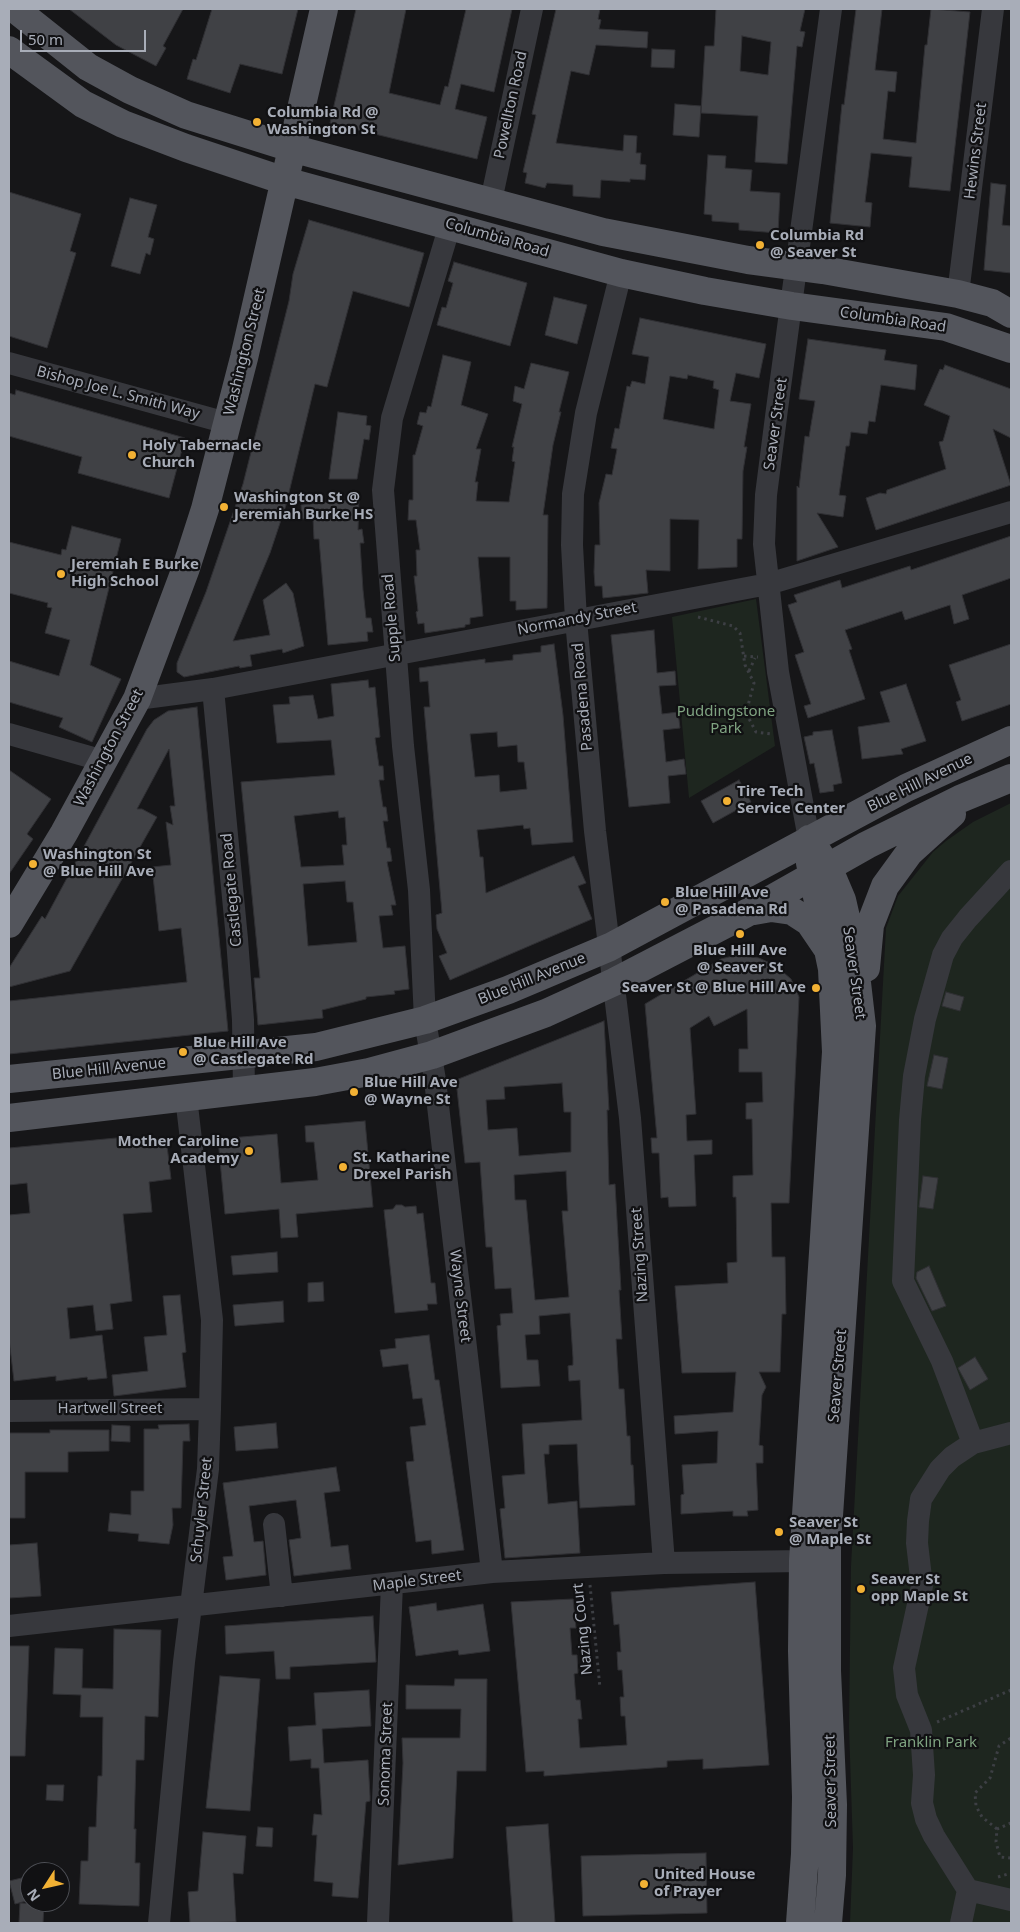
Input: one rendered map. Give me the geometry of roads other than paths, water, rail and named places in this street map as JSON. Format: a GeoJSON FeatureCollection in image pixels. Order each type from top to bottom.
{"type":"FeatureCollection","features":[{"type":"Feature","properties":{"kind":"main road"},"geometry":{"type":"LineString","coordinates":[[15,9],[88,67],[130,90],[186,115],[291,148],[603,232],[748,260],[797,266],[958,294],[992,303],[1011,314]]}},
{"type":"Feature","properties":{"kind":"main road","name":"Washington Street"},"geometry":{"type":"LineString","coordinates":[[9,924],[64,833],[137,699],[186,568],[205,509],[270,250],[291,148],[324,9]]}},
{"type":"Feature","properties":{"kind":"main road","name":"Columbia Road"},"geometry":{"type":"LineString","coordinates":[[9,50],[83,104],[123,124],[186,148],[285,181],[621,273],[705,291],[792,306],[946,327],[1011,349]]}},
{"type":"Feature","properties":{"kind":"main road","name":"Blue Hill Avenue"},"geometry":{"type":"LineString","coordinates":[[9,1079],[316,1047],[425,1020],[508,990],[610,946],[934,774],[1011,740]]}},
{"type":"Feature","properties":{"kind":"main road"},"geometry":{"type":"LineString","coordinates":[[862,1026],[870,925],[885,886],[899,865],[934,828],[960,807],[1004,781]]}},
{"type":"Feature","properties":{"kind":"main road","name":"Blue Hill Avenue"},"geometry":{"type":"LineString","coordinates":[[9,1118],[244,1091],[369,1072],[432,1055],[546,1013],[614,982],[745,914],[820,871],[931,813],[1004,781]]}},
{"type":"Feature","properties":{"kind":"main road","name":"Seaver Street"},"geometry":{"type":"LineString","coordinates":[[810,839],[820,871],[835,1007],[834,1084],[815,1557],[827,1672],[833,1805],[832,1875],[828,1923]]}},
{"type":"Feature","properties":{"kind":"main road","name":"Seaver Street"},"geometry":{"type":"LineString","coordinates":[[800,1923],[806,1854],[802,1651],[815,1557],[862,1026],[858,987],[842,900],[820,871]]}},
{"type":"Feature","properties":{"kind":"main road"},"geometry":{"type":"LineString","coordinates":[[745,914],[771,908],[792,911],[809,922],[830,953]]}},
{"type":"Feature","properties":{"kind":"street","name":"Powellton Road"},"geometry":{"type":"LineString","coordinates":[[491,201],[532,9]]}},
{"type":"Feature","properties":{"kind":"street","name":"Seaver Street"},"geometry":{"type":"LineString","coordinates":[[810,839],[778,672],[764,544],[766,495],[831,9]]}},
{"type":"Feature","properties":{"kind":"street","name":"Hewins Street"},"geometry":{"type":"LineString","coordinates":[[958,294],[993,9]]}},
{"type":"Feature","properties":{"kind":"street","name":"Supple Road"},"geometry":{"type":"LineString","coordinates":[[425,1020],[419,890],[396,654],[383,490],[386,455],[394,409],[450,225]]}},
{"type":"Feature","properties":{"kind":"street","name":"Pasadena Road"},"geometry":{"type":"LineString","coordinates":[[610,946],[595,831],[576,620],[572,545],[573,494],[586,413],[621,273]]}},
{"type":"Feature","properties":{"kind":"street","name":"Bishop Joe L. Smith Way"},"geometry":{"type":"LineString","coordinates":[[9,363],[227,423]]}},
{"type":"Feature","properties":{"kind":"street","name":"Normandy Street"},"geometry":{"type":"LineString","coordinates":[[137,699],[213,689],[768,584],[1011,512]]}},
{"type":"Feature","properties":{"kind":"street","name":"Castlegate Road"},"geometry":{"type":"LineString","coordinates":[[213,689],[243,1020],[242,1056],[244,1091]]}},
{"type":"Feature","properties":{"kind":"street"},"geometry":{"type":"LineString","coordinates":[[9,734],[104,761]]}},
{"type":"Feature","properties":{"kind":"street"},"geometry":{"type":"LineString","coordinates":[[973,1443],[942,1360],[903,1281],[910,1120],[914,1076],[925,1019],[943,955],[952,938],[968,918],[1011,871]]}},
{"type":"Feature","properties":{"kind":"street","name":"Nazing Street"},"geometry":{"type":"LineString","coordinates":[[610,946],[630,1118],[664,1564]]}},
{"type":"Feature","properties":{"kind":"street","name":"Wayne Street"},"geometry":{"type":"LineString","coordinates":[[425,1020],[432,1055],[492,1572]]}},
{"type":"Feature","properties":{"kind":"street","name":"Schuyler Street"},"geometry":{"type":"LineString","coordinates":[[159,1923],[183,1671],[208,1470],[210,1409],[212,1320],[186,1097]]}},
{"type":"Feature","properties":{"kind":"street","name":"Hartwell Street"},"geometry":{"type":"LineString","coordinates":[[9,1411],[210,1409]]}},
{"type":"Feature","properties":{"kind":"street"},"geometry":{"type":"LineString","coordinates":[[961,1923],[968,1890],[934,1836],[926,1819],[922,1803],[924,1775],[920,1730],[907,1695],[904,1668],[922,1586],[922,1570],[917,1543],[921,1499],[940,1469],[952,1457],[973,1443],[1011,1433]]}},
{"type":"Feature","properties":{"kind":"street"},"geometry":{"type":"LineString","coordinates":[[274,1524],[282,1596]]}},
{"type":"Feature","properties":{"kind":"street","name":"Maple Street"},"geometry":{"type":"LineString","coordinates":[[9,1626],[492,1572],[815,1557]]}},
{"type":"Feature","properties":{"kind":"street","name":"Sonoma Street"},"geometry":{"type":"LineString","coordinates":[[378,1923],[392,1584]]}},
{"type":"Feature","properties":{"kind":"street"},"geometry":{"type":"LineString","coordinates":[[968,1890],[1011,1900]]}},
{"type":"Feature","properties":{"kind":"place","name":"Columbia Rd @ Washington St"},"geometry":{"type":"Point","coordinates":[257,122]}},
{"type":"Feature","properties":{"kind":"place","name":"Columbia Rd @ Seaver St"},"geometry":{"type":"Point","coordinates":[760,245]}},
{"type":"Feature","properties":{"kind":"place","name":"Holy Tabernacle Church"},"geometry":{"type":"Point","coordinates":[132,455]}},
{"type":"Feature","properties":{"kind":"place","name":"Washington St @ Jeremiah Burke HS"},"geometry":{"type":"Point","coordinates":[224,507]}},
{"type":"Feature","properties":{"kind":"place","name":"Jeremiah E Burke High School"},"geometry":{"type":"Point","coordinates":[61,574]}},
{"type":"Feature","properties":{"kind":"place","name":"Tire Tech Service Center"},"geometry":{"type":"Point","coordinates":[727,801]}},
{"type":"Feature","properties":{"kind":"place","name":"Washington St @ Blue Hill Ave"},"geometry":{"type":"Point","coordinates":[33,864]}},
{"type":"Feature","properties":{"kind":"place","name":"Blue Hill Ave @ Pasadena Rd"},"geometry":{"type":"Point","coordinates":[665,902]}},
{"type":"Feature","properties":{"kind":"place","name":"Blue Hill Ave @ Seaver St"},"geometry":{"type":"Point","coordinates":[740,934]}},
{"type":"Feature","properties":{"kind":"place","name":"Seaver St @ Blue Hill Ave"},"geometry":{"type":"Point","coordinates":[816,988]}},
{"type":"Feature","properties":{"kind":"place","name":"Blue Hill Ave @ Castlegate Rd"},"geometry":{"type":"Point","coordinates":[183,1052]}},
{"type":"Feature","properties":{"kind":"place","name":"Blue Hill Ave @ Wayne St"},"geometry":{"type":"Point","coordinates":[354,1092]}},
{"type":"Feature","properties":{"kind":"place","name":"Mother Caroline Academy"},"geometry":{"type":"Point","coordinates":[249,1151]}},
{"type":"Feature","properties":{"kind":"place","name":"St. Katharine Drexel Parish"},"geometry":{"type":"Point","coordinates":[343,1167]}},
{"type":"Feature","properties":{"kind":"place","name":"Seaver St @ Maple St"},"geometry":{"type":"Point","coordinates":[779,1532]}},
{"type":"Feature","properties":{"kind":"place","name":"Seaver St opp Maple St"},"geometry":{"type":"Point","coordinates":[861,1589]}},
{"type":"Feature","properties":{"kind":"place","name":"United House of Prayer"},"geometry":{"type":"Point","coordinates":[644,1884]}},
{"type":"Feature","properties":{"kind":"park label","name":"Puddingstone Park"},"geometry":{"type":"Point","coordinates":[726,720]}},
{"type":"Feature","properties":{"kind":"park label","name":"Franklin Park"},"geometry":{"type":"Point","coordinates":[931,1743]}}]}
